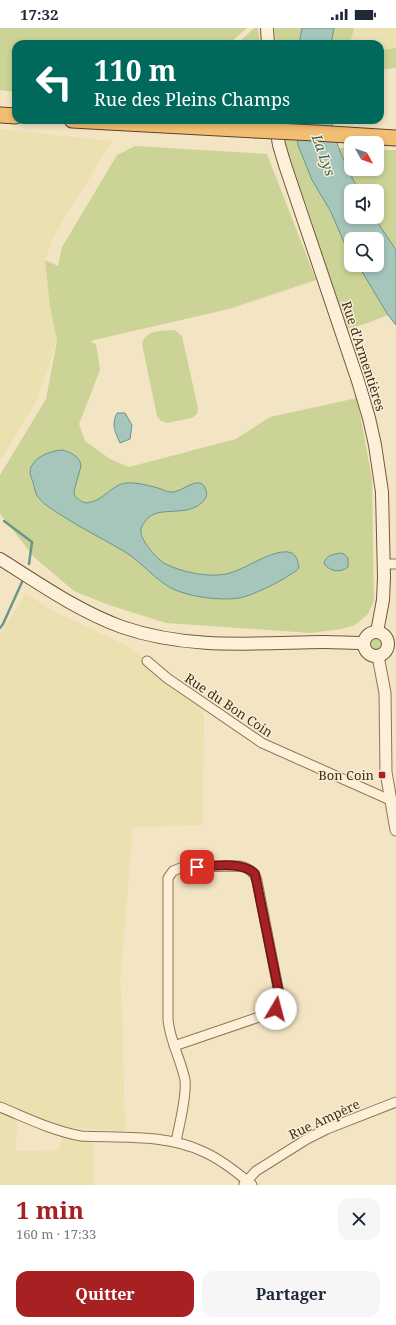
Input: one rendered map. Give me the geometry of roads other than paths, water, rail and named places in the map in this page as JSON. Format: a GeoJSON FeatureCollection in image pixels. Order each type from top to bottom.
{"type":"FeatureCollection","features":[{"type":"Feature","properties":{"kind":"highway"},"geometry":{"type":"LineString","coordinates":[[0,115],[12,116]]}},
{"type":"Feature","properties":{"kind":"highway"},"geometry":{"type":"LineString","coordinates":[[145,124],[396,138]]}},
{"type":"Feature","properties":{"kind":"main road"},"geometry":{"type":"LineString","coordinates":[[267,28],[268,40]]}},
{"type":"Feature","properties":{"kind":"main road","name":"Rue d'Armentières"},"geometry":{"type":"LineString","coordinates":[[276,124],[284,165],[344,338],[369,418],[378,462],[381,484],[383,600],[377,632]]}},
{"type":"Feature","properties":{"kind":"main road"},"geometry":{"type":"LineString","coordinates":[[0,559],[90,614],[121,626],[159,637],[185,642],[213,644],[293,644],[326,642],[364,643]]}},
{"type":"Feature","properties":{"kind":"main road"},"geometry":{"type":"LineString","coordinates":[[377,632],[385,636],[388,645],[385,652],[378,656],[373,656],[365,649],[364,643],[368,635],[377,632]]}},
{"type":"Feature","properties":{"kind":"street"},"geometry":{"type":"LineString","coordinates":[[383,564],[396,564]]}},
{"type":"Feature","properties":{"kind":"street"},"geometry":{"type":"LineString","coordinates":[[378,656],[385,693],[386,772],[396,830]]}},
{"type":"Feature","properties":{"kind":"street","name":"Rue du Bon Coin"},"geometry":{"type":"LineString","coordinates":[[147,660],[167,678],[262,744],[390,800]]}},
{"type":"Feature","properties":{"kind":"street"},"geometry":{"type":"LineString","coordinates":[[174,1046],[271,1013],[279,1004],[280,998],[257,881],[255,874],[248,868],[240,866],[183,867],[176,869],[168,878],[169,1027],[174,1046],[184,1077],[185,1088],[176,1142]]}},
{"type":"Feature","properties":{"kind":"street","name":"Rue Ampère"},"geometry":{"type":"LineString","coordinates":[[247,1183],[256,1171],[307,1139],[327,1129],[396,1102]]}},
{"type":"Feature","properties":{"kind":"street"},"geometry":{"type":"LineString","coordinates":[[0,1107],[57,1131],[69,1134],[81,1136],[157,1139],[176,1142],[213,1156],[247,1183]]}},
{"type":"Feature","properties":{"kind":"water"},"geometry":{"type":"Polygon","coordinates":[[[302,28],[334,28],[332,40],[300,40],[302,28]]]}},
{"type":"Feature","properties":{"kind":"water","name":"La Lys"},"geometry":{"type":"Polygon","coordinates":[[[295,124],[332,124],[344,160],[344,176],[352,176],[356,184],[344,184],[344,224],[379,224],[384,232],[344,232],[344,242],[331,212],[312,180],[298,145],[295,124]]]}},
{"type":"Feature","properties":{"kind":"water"},"geometry":{"type":"Polygon","coordinates":[[[384,232],[396,250],[396,325],[388,315],[362,272],[384,272],[384,232]]]}},
{"type":"Feature","properties":{"kind":"water"},"geometry":{"type":"Polygon","coordinates":[[[117,413],[125,413],[132,425],[130,439],[120,443],[115,432],[114,425],[117,413]]]}},
{"type":"Feature","properties":{"kind":"water"},"geometry":{"type":"Polygon","coordinates":[[[62,450],[74,455],[79,460],[81,466],[74,493],[78,499],[86,503],[93,502],[120,484],[126,483],[144,484],[170,492],[174,492],[195,483],[203,485],[207,493],[205,499],[199,505],[185,510],[155,514],[149,517],[141,529],[145,543],[161,561],[167,565],[197,574],[222,575],[241,569],[273,554],[288,552],[295,556],[299,568],[287,577],[270,586],[245,597],[239,598],[206,598],[173,589],[160,581],[131,556],[69,520],[47,506],[38,498],[30,475],[33,463],[44,455],[62,450]]]}},
{"type":"Feature","properties":{"kind":"water"},"geometry":{"type":"Polygon","coordinates":[[[341,553],[348,558],[348,567],[335,571],[326,566],[324,563],[328,557],[333,554],[341,553]]]}},
{"type":"Feature","properties":{"kind":"waterway"},"geometry":{"type":"LineString","coordinates":[[4,521],[32,542],[29,564]]}},
{"type":"Feature","properties":{"kind":"waterway"},"geometry":{"type":"LineString","coordinates":[[0,628],[22,582]]}},
{"type":"Feature","properties":{"kind":"place","name":"Bon Coin"},"geometry":{"type":"Point","coordinates":[382,775]}}]}
